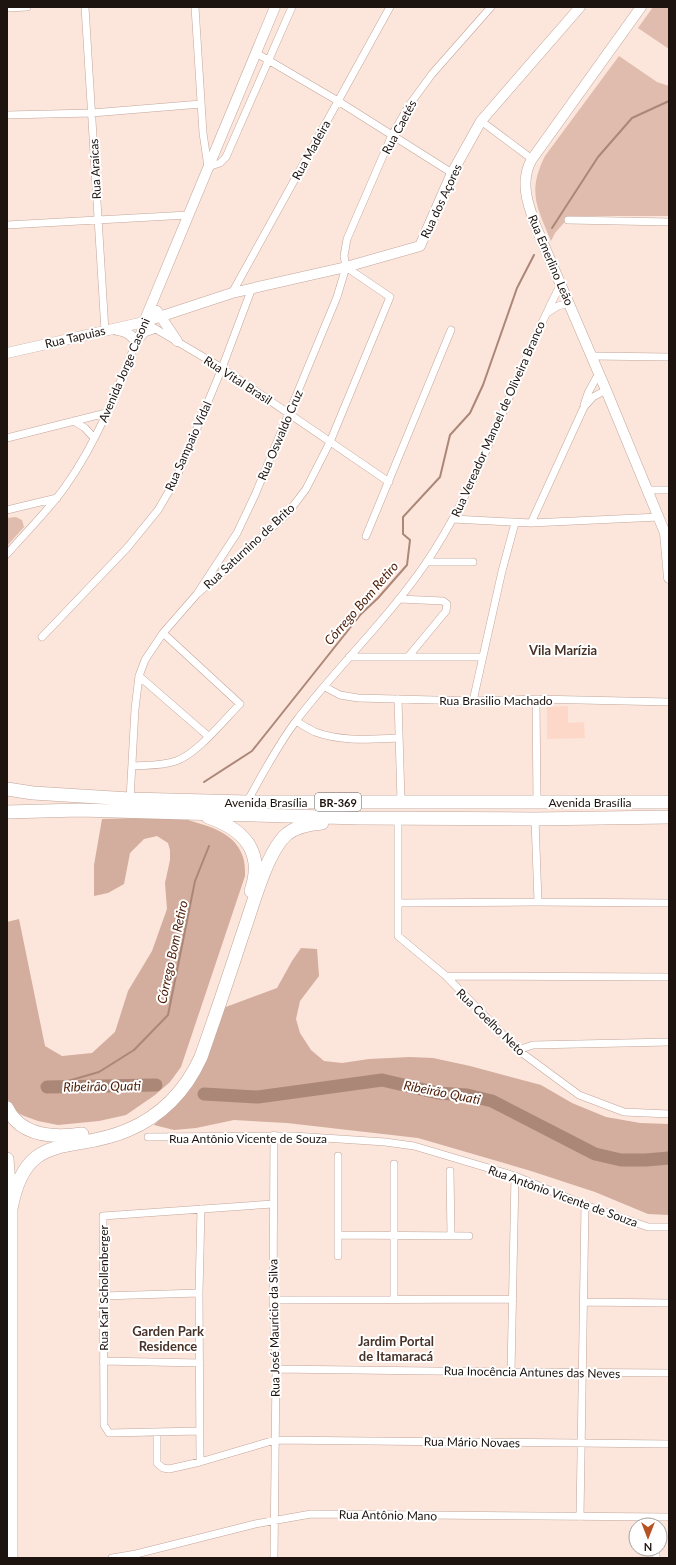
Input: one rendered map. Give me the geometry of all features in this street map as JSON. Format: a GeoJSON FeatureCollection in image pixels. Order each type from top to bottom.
{"type":"FeatureCollection","features":[{"type":"Feature","properties":{"kind":"highway","name":"Avenida Brasília"},"geometry":{"type":"LineString","coordinates":[[7,789],[33,793],[130,799],[247,802],[669,802]]}},
{"type":"Feature","properties":{"kind":"highway","name":"Avenida Brasília"},"geometry":{"type":"LineString","coordinates":[[7,812],[80,810],[359,818],[535,819],[669,817]]}},
{"type":"Feature","properties":{"kind":"highway"},"geometry":{"type":"LineString","coordinates":[[7,1108],[12,1117],[20,1126],[39,1134],[70,1136],[101,1130],[130,1121],[154,1105],[175,1086],[190,1065],[196,1055],[254,883],[255,867],[248,843],[241,834],[218,820],[198,814]]}},
{"type":"Feature","properties":{"kind":"highway"},"geometry":{"type":"LineString","coordinates":[[11,1209],[14,1191],[22,1174],[30,1162],[41,1154],[62,1146],[100,1139],[127,1130],[159,1112],[178,1094],[193,1075],[201,1057],[260,884],[279,844],[288,834],[301,827],[311,824],[359,818]]}},
{"type":"Feature","properties":{"kind":"highway"},"geometry":{"type":"LineString","coordinates":[[7,1159],[11,1209],[11,1558]]}},
{"type":"Feature","properties":{"kind":"street"},"geometry":{"type":"LineString","coordinates":[[7,8],[27,7]]}},
{"type":"Feature","properties":{"kind":"street","name":"Rua Araícas"},"geometry":{"type":"LineString","coordinates":[[85,7],[98,220],[109,330]]}},
{"type":"Feature","properties":{"kind":"street"},"geometry":{"type":"LineString","coordinates":[[196,7],[201,104],[208,167],[220,163],[226,157],[292,7]]}},
{"type":"Feature","properties":{"kind":"street","name":"Avenida Jorge Casoni"},"geometry":{"type":"LineString","coordinates":[[7,554],[57,498],[79,466],[94,438],[136,343],[275,7]]}},
{"type":"Feature","properties":{"kind":"street","name":"Rua Madeira"},"geometry":{"type":"LineString","coordinates":[[232,293],[390,7]]}},
{"type":"Feature","properties":{"kind":"street","name":"Rua Caetés"},"geometry":{"type":"LineString","coordinates":[[346,267],[344,256],[347,239],[392,135],[410,104],[432,74],[491,7]]}},
{"type":"Feature","properties":{"kind":"street","name":"Rua dos Açores"},"geometry":{"type":"LineString","coordinates":[[144,322],[232,293],[346,267],[420,246],[452,173],[481,122],[580,7]]}},
{"type":"Feature","properties":{"kind":"street","name":"Rua Emerlino Leão"},"geometry":{"type":"LineString","coordinates":[[642,7],[532,159],[527,168],[525,183],[529,209],[667,533],[669,578]]}},
{"type":"Feature","properties":{"kind":"street"},"geometry":{"type":"LineString","coordinates":[[256,52],[338,101],[452,173]]}},
{"type":"Feature","properties":{"kind":"street"},"geometry":{"type":"LineString","coordinates":[[7,115],[92,113],[201,104]]}},
{"type":"Feature","properties":{"kind":"street"},"geometry":{"type":"LineString","coordinates":[[481,122],[532,159]]}},
{"type":"Feature","properties":{"kind":"street"},"geometry":{"type":"LineString","coordinates":[[7,225],[188,215]]}},
{"type":"Feature","properties":{"kind":"street"},"geometry":{"type":"LineString","coordinates":[[568,220],[669,222]]}},
{"type":"Feature","properties":{"kind":"street","name":"Rua Oswaldo Cruz"},"geometry":{"type":"LineString","coordinates":[[197,594],[237,533],[255,495],[337,297],[346,267]]}},
{"type":"Feature","properties":{"kind":"street","name":"Rua Saturnino de Brito"},"geometry":{"type":"LineString","coordinates":[[130,799],[133,766],[132,744],[134,709],[139,676],[145,660],[163,633],[197,594],[253,546],[287,514],[306,489],[330,442],[390,297],[346,267]]}},
{"type":"Feature","properties":{"kind":"street","name":"Rua Vereador Manoel de Oliveira Branco"},"geometry":{"type":"LineString","coordinates":[[247,802],[268,764],[296,721],[348,657],[399,599],[427,562],[453,519],[480,464],[545,314],[561,284]]}},
{"type":"Feature","properties":{"kind":"street","name":"Rua Sampaio Vidal"},"geometry":{"type":"LineString","coordinates":[[42,637],[80,595],[127,548],[158,510],[175,481],[222,368],[252,288]]}},
{"type":"Feature","properties":{"kind":"street"},"geometry":{"type":"LineString","coordinates":[[154,298],[159,317],[177,341]]}},
{"type":"Feature","properties":{"kind":"street","name":"Rua Vereador Manoel de Oliveira Branco"},"geometry":{"type":"LineString","coordinates":[[545,314],[558,306],[569,303]]}},
{"type":"Feature","properties":{"kind":"street","name":"Rua Tapuias"},"geometry":{"type":"LineString","coordinates":[[7,353],[144,322]]}},
{"type":"Feature","properties":{"kind":"street","name":"Rua Vital Brasil"},"geometry":{"type":"LineString","coordinates":[[144,322],[222,368],[388,482]]}},
{"type":"Feature","properties":{"kind":"street"},"geometry":{"type":"LineString","coordinates":[[109,330],[128,332],[132,335],[136,343],[145,333],[156,329]]}},
{"type":"Feature","properties":{"kind":"street"},"geometry":{"type":"LineString","coordinates":[[366,536],[451,330]]}},
{"type":"Feature","properties":{"kind":"street"},"geometry":{"type":"LineString","coordinates":[[592,356],[669,357]]}},
{"type":"Feature","properties":{"kind":"street"},"geometry":{"type":"LineString","coordinates":[[531,523],[584,407],[588,392],[599,373]]}},
{"type":"Feature","properties":{"kind":"street"},"geometry":{"type":"LineString","coordinates":[[584,407],[593,397],[606,390]]}},
{"type":"Feature","properties":{"kind":"street"},"geometry":{"type":"LineString","coordinates":[[7,438],[106,413]]}},
{"type":"Feature","properties":{"kind":"street"},"geometry":{"type":"LineString","coordinates":[[74,421],[85,428],[94,438]]}},
{"type":"Feature","properties":{"kind":"street"},"geometry":{"type":"LineString","coordinates":[[648,490],[669,490]]}},
{"type":"Feature","properties":{"kind":"street"},"geometry":{"type":"LineString","coordinates":[[7,510],[57,498]]}},
{"type":"Feature","properties":{"kind":"street"},"geometry":{"type":"LineString","coordinates":[[453,519],[531,523],[659,517]]}},
{"type":"Feature","properties":{"kind":"street"},"geometry":{"type":"LineString","coordinates":[[473,701],[515,523]]}},
{"type":"Feature","properties":{"kind":"street"},"geometry":{"type":"LineString","coordinates":[[427,562],[473,562]]}},
{"type":"Feature","properties":{"kind":"street"},"geometry":{"type":"LineString","coordinates":[[399,599],[443,601],[448,604],[446,611],[408,658]]}},
{"type":"Feature","properties":{"kind":"street"},"geometry":{"type":"LineString","coordinates":[[133,766],[162,764],[177,761],[192,752],[240,704],[163,633]]}},
{"type":"Feature","properties":{"kind":"street"},"geometry":{"type":"LineString","coordinates":[[348,657],[483,657]]}},
{"type":"Feature","properties":{"kind":"street"},"geometry":{"type":"LineString","coordinates":[[139,676],[208,736]]}},
{"type":"Feature","properties":{"kind":"street","name":"Rua Brasilio Machado"},"geometry":{"type":"LineString","coordinates":[[325,687],[340,695],[349,697],[473,701],[536,699],[669,702]]}},
{"type":"Feature","properties":{"kind":"street"},"geometry":{"type":"LineString","coordinates":[[398,699],[401,801]]}},
{"type":"Feature","properties":{"kind":"street"},"geometry":{"type":"LineString","coordinates":[[536,699],[537,802]]}},
{"type":"Feature","properties":{"kind":"street"},"geometry":{"type":"LineString","coordinates":[[296,721],[314,731],[331,736],[351,738],[399,738]]}},
{"type":"Feature","properties":{"kind":"street"},"geometry":{"type":"LineString","coordinates":[[398,818],[398,903],[669,903]]}},
{"type":"Feature","properties":{"kind":"street"},"geometry":{"type":"LineString","coordinates":[[535,819],[538,902]]}},
{"type":"Feature","properties":{"kind":"street","name":"Rua Coelho Neto"},"geometry":{"type":"LineString","coordinates":[[398,903],[398,936],[446,976],[518,1050],[578,1095],[624,1112],[669,1114]]}},
{"type":"Feature","properties":{"kind":"street"},"geometry":{"type":"LineString","coordinates":[[446,976],[669,977]]}},
{"type":"Feature","properties":{"kind":"street"},"geometry":{"type":"LineString","coordinates":[[518,1050],[533,1045],[669,1042]]}},
{"type":"Feature","properties":{"kind":"street","name":"Rua Antônio Vicente de Souza"},"geometry":{"type":"LineString","coordinates":[[148,1137],[274,1135],[385,1142],[414,1146],[515,1176],[585,1205],[648,1227],[669,1228]]}},
{"type":"Feature","properties":{"kind":"street","name":"Rua José Maurício da Silva"},"geometry":{"type":"LineString","coordinates":[[274,1135],[273,1300],[276,1369],[274,1558]]}},
{"type":"Feature","properties":{"kind":"street"},"geometry":{"type":"LineString","coordinates":[[338,1156],[338,1256]]}},
{"type":"Feature","properties":{"kind":"street"},"geometry":{"type":"LineString","coordinates":[[394,1164],[394,1300]]}},
{"type":"Feature","properties":{"kind":"street"},"geometry":{"type":"LineString","coordinates":[[450,1171],[451,1236]]}},
{"type":"Feature","properties":{"kind":"street"},"geometry":{"type":"LineString","coordinates":[[511,1372],[515,1176]]}},
{"type":"Feature","properties":{"kind":"street","name":"Rua Karl Schollenberger"},"geometry":{"type":"LineString","coordinates":[[157,1432],[109,1433],[104,1425],[103,1216],[273,1204]]}},
{"type":"Feature","properties":{"kind":"street"},"geometry":{"type":"LineString","coordinates":[[580,1517],[585,1205]]}},
{"type":"Feature","properties":{"kind":"street"},"geometry":{"type":"LineString","coordinates":[[200,1462],[199,1294],[201,1209]]}},
{"type":"Feature","properties":{"kind":"street"},"geometry":{"type":"LineString","coordinates":[[338,1235],[469,1236]]}},
{"type":"Feature","properties":{"kind":"street"},"geometry":{"type":"LineString","coordinates":[[103,1296],[199,1294]]}},
{"type":"Feature","properties":{"kind":"street"},"geometry":{"type":"LineString","coordinates":[[273,1300],[513,1299]]}},
{"type":"Feature","properties":{"kind":"street"},"geometry":{"type":"LineString","coordinates":[[584,1302],[669,1303]]}},
{"type":"Feature","properties":{"kind":"street"},"geometry":{"type":"LineString","coordinates":[[103,1361],[200,1363]]}},
{"type":"Feature","properties":{"kind":"street","name":"Rua Inocência Antunes das Neves"},"geometry":{"type":"LineString","coordinates":[[276,1369],[669,1373]]}},
{"type":"Feature","properties":{"kind":"street"},"geometry":{"type":"LineString","coordinates":[[157,1432],[200,1431]]}},
{"type":"Feature","properties":{"kind":"street","name":"Rua Mário Novaes"},"geometry":{"type":"LineString","coordinates":[[157,1432],[157,1463],[164,1468],[169,1469],[200,1462],[276,1440],[669,1444]]}},
{"type":"Feature","properties":{"kind":"street","name":"Rua Antônio Mano"},"geometry":{"type":"LineString","coordinates":[[112,1558],[136,1554],[274,1521],[311,1514],[580,1517],[628,1519]]}},
{"type":"Feature","properties":{"kind":"shaded area"},"geometry":{"type":"Polygon","coordinates":[[[653,7],[669,7],[669,49],[638,28],[653,7]]]}},
{"type":"Feature","properties":{"kind":"shaded area"},"geometry":{"type":"Polygon","coordinates":[[[619,56],[657,82],[669,86],[669,216],[570,216],[555,233],[551,241],[538,209],[536,199],[536,180],[540,169],[545,156],[619,56]]]}},
{"type":"Feature","properties":{"kind":"shaded area"},"geometry":{"type":"Polygon","coordinates":[[[16,517],[22,520],[24,527],[7,546],[7,518],[16,517]]]}},
{"type":"Feature","properties":{"kind":"shaded area"},"geometry":{"type":"Polygon","coordinates":[[[568,706],[568,723],[584,722],[585,738],[547,739],[547,707],[568,706]]]}},
{"type":"Feature","properties":{"kind":"shaded area"},"geometry":{"type":"Polygon","coordinates":[[[178,817],[207,826],[225,834],[239,848],[245,864],[245,876],[181,1067],[170,1082],[155,1095],[126,1115],[99,1121],[58,1125],[38,1121],[14,1111],[9,1103],[7,1095],[7,922],[19,919],[45,1046],[62,1056],[92,1053],[115,1032],[128,991],[152,951],[167,909],[165,883],[170,860],[168,843],[157,836],[144,839],[130,853],[124,884],[108,893],[94,896],[94,865],[102,819],[178,817]]]}},
{"type":"Feature","properties":{"kind":"shaded area"},"geometry":{"type":"Polygon","coordinates":[[[301,948],[317,949],[319,976],[300,1001],[296,1019],[300,1033],[311,1050],[324,1061],[342,1063],[369,1059],[410,1057],[433,1058],[470,1066],[541,1085],[572,1103],[606,1117],[640,1123],[669,1124],[669,1215],[648,1214],[595,1192],[531,1171],[418,1138],[287,1123],[234,1120],[196,1128],[174,1130],[154,1125],[194,1083],[223,1008],[277,988],[301,948]]]}},
{"type":"Feature","properties":{"kind":"waterway","name":"Córrego Bom Retiro"},"geometry":{"type":"LineString","coordinates":[[552,228],[598,157],[632,118],[669,101]]}},
{"type":"Feature","properties":{"kind":"waterway","name":"Córrego Bom Retiro"},"geometry":{"type":"LineString","coordinates":[[204,782],[252,751],[361,614],[378,598],[407,565],[410,540],[403,534],[403,517],[440,477],[450,435],[470,413],[483,385],[517,288],[534,255]]}},
{"type":"Feature","properties":{"kind":"waterway","name":"Córrego Bom Retiro"},"geometry":{"type":"LineString","coordinates":[[47,1087],[99,1072],[134,1050],[168,1015],[195,881],[209,846]]}},
{"type":"Feature","properties":{"kind":"waterway","name":"Ribeirão Quati"},"geometry":{"type":"LineString","coordinates":[[204,1094],[258,1097],[382,1080],[438,1093],[467,1095],[492,1101],[595,1154],[621,1160],[669,1158]]}},
{"type":"Feature","properties":{"kind":"waterway","name":"Ribeirão Quati"},"geometry":{"type":"LineString","coordinates":[[47,1087],[156,1085]]}},
{"type":"Feature","properties":{"kind":"district","name":"Vila Marízia"},"geometry":{"type":"Point","coordinates":[563,650]}},
{"type":"Feature","properties":{"kind":"district","name":"Garden Park Residence"},"geometry":{"type":"Point","coordinates":[168,1338]}},
{"type":"Feature","properties":{"kind":"district","name":"Jardim Portal de Itamaracá"},"geometry":{"type":"Point","coordinates":[396,1348]}}]}
